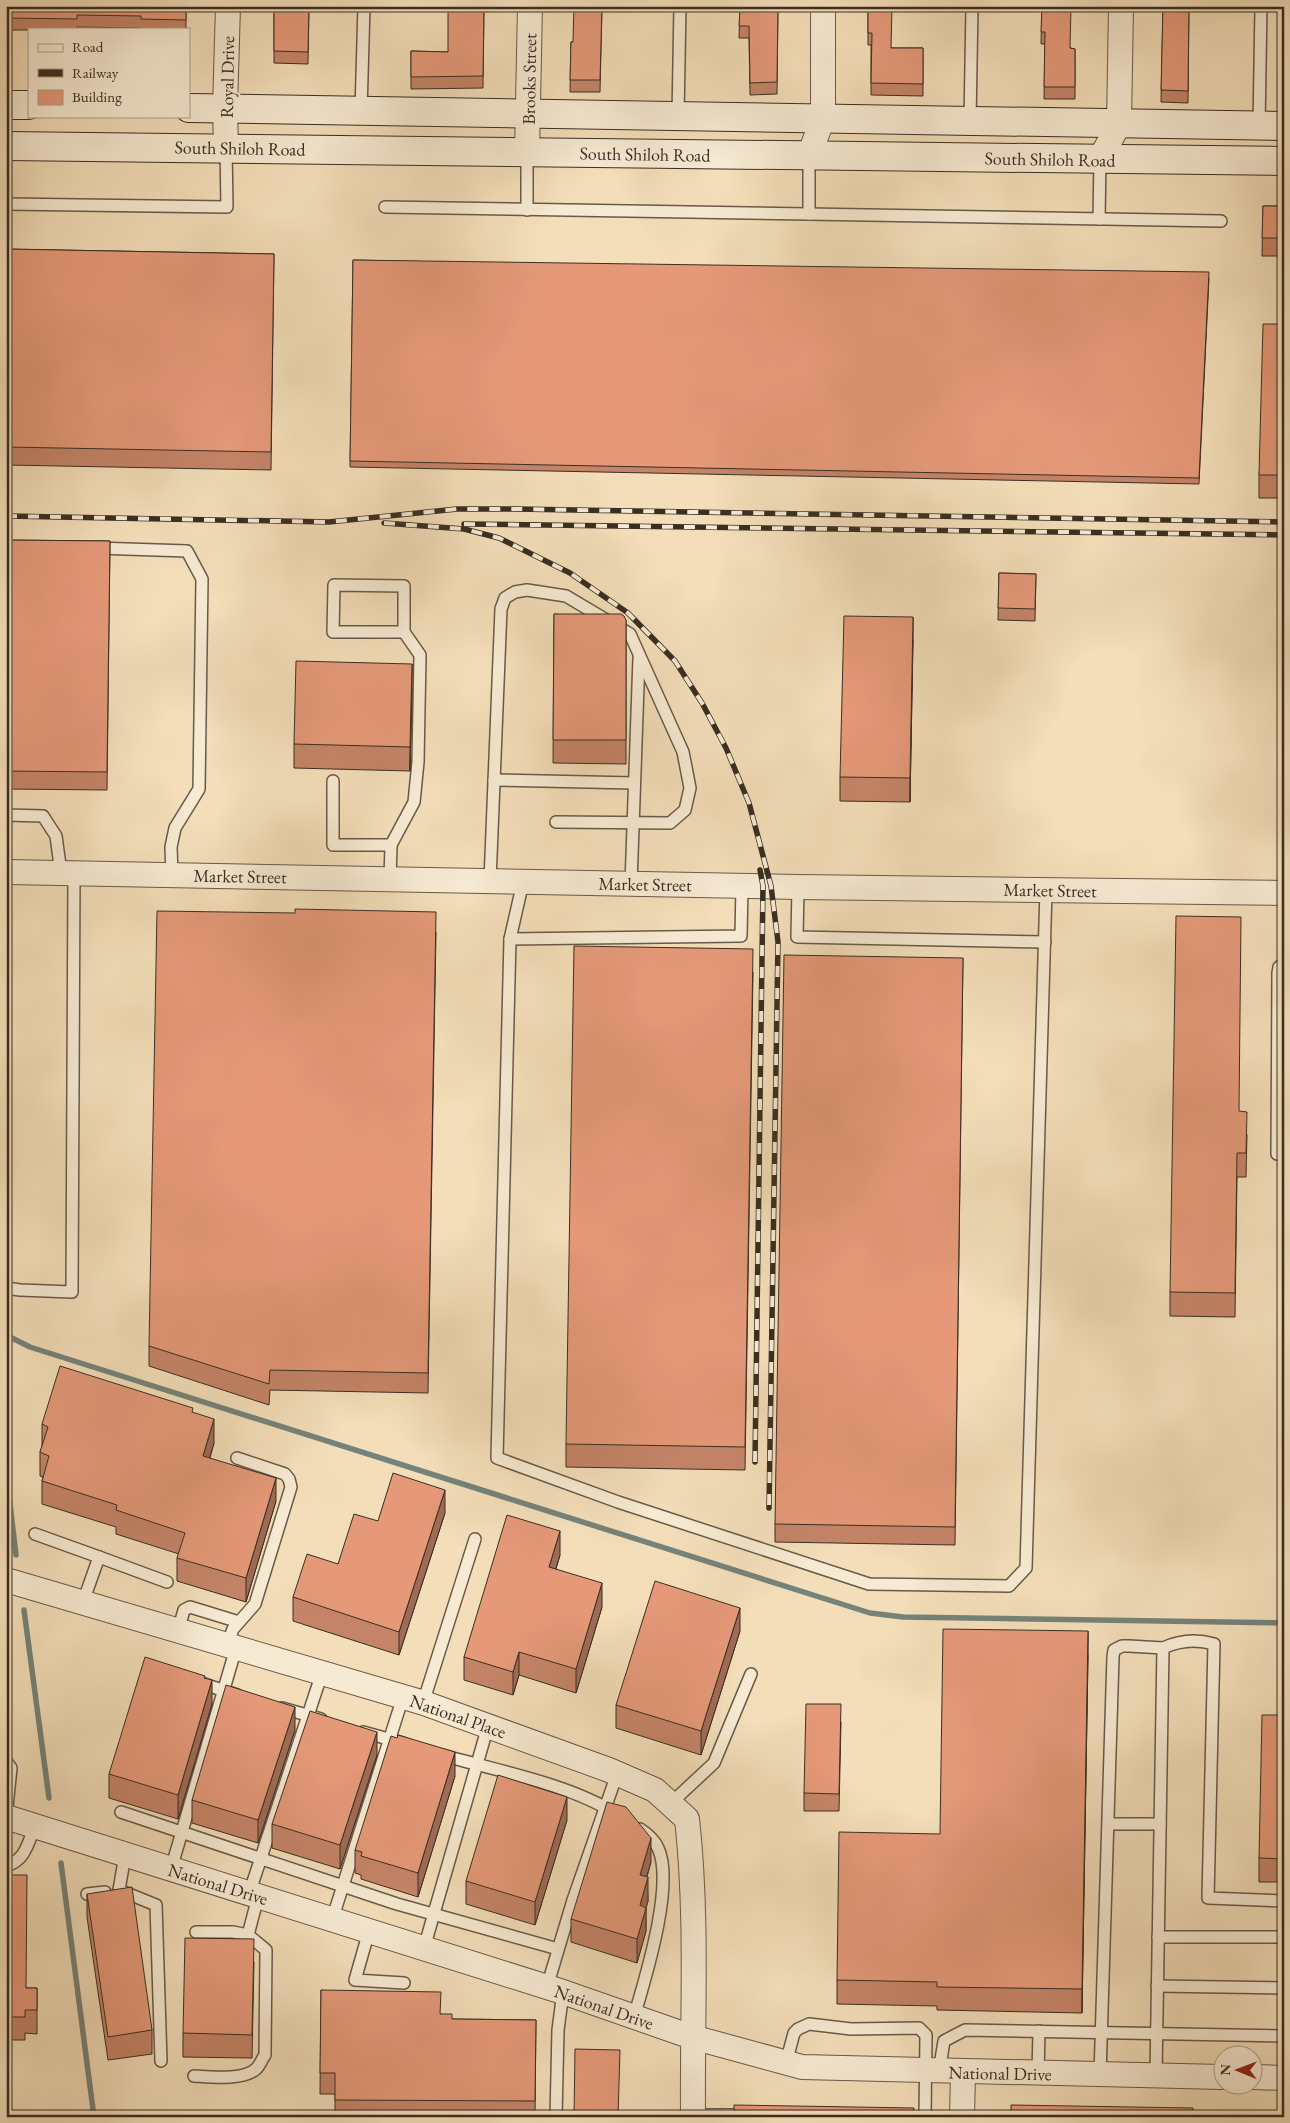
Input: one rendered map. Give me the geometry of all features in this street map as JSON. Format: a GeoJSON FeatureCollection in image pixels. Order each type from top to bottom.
{"type":"FeatureCollection","features":[{"type":"Feature","properties":{"kind":"main road"},"geometry":{"type":"LineString","coordinates":[[6,105],[28,106]]}},
{"type":"Feature","properties":{"kind":"main road","name":"South Shiloh Road"},"geometry":{"type":"LineString","coordinates":[[190,108],[1271,126]]}},
{"type":"Feature","properties":{"kind":"main road","name":"South Shiloh Road"},"geometry":{"type":"LineString","coordinates":[[6,146],[1284,162]]}},
{"type":"Feature","properties":{"kind":"street","name":"Royal Drive"},"geometry":{"type":"LineString","coordinates":[[226,148],[225,108],[228,6]]}},
{"type":"Feature","properties":{"kind":"street","name":"Brooks Street"},"geometry":{"type":"LineString","coordinates":[[527,152],[530,6]]}},
{"type":"Feature","properties":{"kind":"street"},"geometry":{"type":"LineString","coordinates":[[809,156],[822,118],[823,6]]}},
{"type":"Feature","properties":{"kind":"street"},"geometry":{"type":"LineString","coordinates":[[1100,159],[1119,124],[1121,6]]}},
{"type":"Feature","properties":{"kind":"street","name":"Market Street"},"geometry":{"type":"LineString","coordinates":[[6,872],[798,887],[1284,893]]}},
{"type":"Feature","properties":{"kind":"street","name":"National Place"},"geometry":{"type":"LineString","coordinates":[[6,1580],[413,1700],[488,1726],[655,1790],[687,1819],[692,1865],[695,1963],[692,2037],[693,2116]]}},
{"type":"Feature","properties":{"kind":"street","name":"National Drive"},"geometry":{"type":"LineString","coordinates":[[6,1817],[555,1990],[692,2037],[802,2067],[1212,2077]]}},
{"type":"Feature","properties":{"kind":"street"},"geometry":{"type":"LineString","coordinates":[[962,2117],[963,2072]]}},
{"type":"Feature","properties":{"kind":"street"},"geometry":{"type":"LineString","coordinates":[[1262,2077],[1284,2078]]}},
{"type":"Feature","properties":{"kind":"lane"},"geometry":{"type":"LineString","coordinates":[[361,111],[364,6]]}},
{"type":"Feature","properties":{"kind":"lane"},"geometry":{"type":"LineString","coordinates":[[678,116],[680,6]]}},
{"type":"Feature","properties":{"kind":"lane"},"geometry":{"type":"LineString","coordinates":[[970,121],[972,6]]}},
{"type":"Feature","properties":{"kind":"lane"},"geometry":{"type":"LineString","coordinates":[[1261,6],[1271,126]]}},
{"type":"Feature","properties":{"kind":"lane"},"geometry":{"type":"LineString","coordinates":[[6,204],[227,207],[226,148]]}},
{"type":"Feature","properties":{"kind":"lane"},"geometry":{"type":"LineString","coordinates":[[527,152],[527,210]]}},
{"type":"Feature","properties":{"kind":"lane"},"geometry":{"type":"LineString","coordinates":[[809,156],[809,214]]}},
{"type":"Feature","properties":{"kind":"lane"},"geometry":{"type":"LineString","coordinates":[[1099,219],[1100,159]]}},
{"type":"Feature","properties":{"kind":"lane"},"geometry":{"type":"LineString","coordinates":[[384,207],[1221,221]]}},
{"type":"Feature","properties":{"kind":"lane"},"geometry":{"type":"LineString","coordinates":[[85,548],[187,551],[202,579],[199,789],[175,828],[171,847],[172,875]]}},
{"type":"Feature","properties":{"kind":"lane"},"geometry":{"type":"LineString","coordinates":[[390,879],[390,845],[414,802],[418,762],[420,654],[404,632],[404,586],[334,585],[333,632],[404,632]]}},
{"type":"Feature","properties":{"kind":"lane"},"geometry":{"type":"LineString","coordinates":[[490,881],[501,609],[504,598],[515,592],[527,590],[566,596],[630,634],[683,752],[690,788],[685,810],[670,823],[556,822]]}},
{"type":"Feature","properties":{"kind":"lane"},"geometry":{"type":"LineString","coordinates":[[631,884],[639,655]]}},
{"type":"Feature","properties":{"kind":"lane"},"geometry":{"type":"LineString","coordinates":[[494,780],[634,783]]}},
{"type":"Feature","properties":{"kind":"lane"},"geometry":{"type":"LineString","coordinates":[[333,781],[333,845],[390,845]]}},
{"type":"Feature","properties":{"kind":"lane"},"geometry":{"type":"LineString","coordinates":[[6,815],[43,816],[56,836],[67,873],[72,1292],[6,1288]]}},
{"type":"Feature","properties":{"kind":"lane"},"geometry":{"type":"LineString","coordinates":[[523,882],[510,939],[497,1458],[618,1502],[869,1584],[1009,1586],[1026,1568],[1046,890]]}},
{"type":"Feature","properties":{"kind":"lane"},"geometry":{"type":"LineString","coordinates":[[510,939],[741,936],[742,886]]}},
{"type":"Feature","properties":{"kind":"lane"},"geometry":{"type":"LineString","coordinates":[[798,887],[797,937],[1045,942]]}},
{"type":"Feature","properties":{"kind":"lane"},"geometry":{"type":"LineString","coordinates":[[1277,1154],[1278,973],[1279,967],[1284,963]]}},
{"type":"Feature","properties":{"kind":"lane"},"geometry":{"type":"LineString","coordinates":[[172,1869],[224,1691],[233,1629],[255,1604],[291,1486],[285,1474],[237,1458]]}},
{"type":"Feature","properties":{"kind":"lane"},"geometry":{"type":"LineString","coordinates":[[35,1534],[167,1582]]}},
{"type":"Feature","properties":{"kind":"lane"},"geometry":{"type":"LineString","coordinates":[[332,1920],[390,1739],[413,1700],[476,1539]]}},
{"type":"Feature","properties":{"kind":"lane"},"geometry":{"type":"LineString","coordinates":[[83,1602],[99,1557]]}},
{"type":"Feature","properties":{"kind":"lane"},"geometry":{"type":"LineString","coordinates":[[178,1631],[184,1610],[190,1606],[240,1622]]}},
{"type":"Feature","properties":{"kind":"lane"},"geometry":{"type":"LineString","coordinates":[[1100,2075],[1114,1652],[1116,1648],[1122,1646],[1163,1648],[1188,1640],[1214,1644],[1208,1898],[1284,1901]]}},
{"type":"Feature","properties":{"kind":"lane"},"geometry":{"type":"LineString","coordinates":[[1156,2076],[1163,1648]]}},
{"type":"Feature","properties":{"kind":"lane"},"geometry":{"type":"LineString","coordinates":[[248,1935],[261,1857],[322,1673]]}},
{"type":"Feature","properties":{"kind":"lane"},"geometry":{"type":"LineString","coordinates":[[670,1804],[714,1763],[751,1674]]}},
{"type":"Feature","properties":{"kind":"lane"},"geometry":{"type":"LineString","coordinates":[[188,1679],[252,1699]]}},
{"type":"Feature","properties":{"kind":"lane"},"geometry":{"type":"LineString","coordinates":[[271,1705],[335,1724]]}},
{"type":"Feature","properties":{"kind":"lane"},"geometry":{"type":"LineString","coordinates":[[424,1948],[488,1726]]}},
{"type":"Feature","properties":{"kind":"lane"},"geometry":{"type":"LineString","coordinates":[[353,1729],[417,1747]]}},
{"type":"Feature","properties":{"kind":"lane"},"geometry":{"type":"LineString","coordinates":[[434,1752],[555,1787],[604,1806],[646,1832],[658,1848],[664,1873],[653,1950],[634,2017]]}},
{"type":"Feature","properties":{"kind":"lane"},"geometry":{"type":"LineString","coordinates":[[6,1761],[11,1768],[6,1817]]}},
{"type":"Feature","properties":{"kind":"lane"},"geometry":{"type":"LineString","coordinates":[[556,2117],[558,2030],[555,1990],[558,1949],[604,1806],[617,1774]]}},
{"type":"Feature","properties":{"kind":"lane"},"geometry":{"type":"LineString","coordinates":[[121,1812],[434,1914],[558,1949]]}},
{"type":"Feature","properties":{"kind":"lane"},"geometry":{"type":"LineString","coordinates":[[1108,1824],[1160,1824]]}},
{"type":"Feature","properties":{"kind":"lane"},"geometry":{"type":"LineString","coordinates":[[6,1866],[16,1863],[25,1852],[35,1826]]}},
{"type":"Feature","properties":{"kind":"lane"},"geometry":{"type":"LineString","coordinates":[[119,1890],[125,1855]]}},
{"type":"Feature","properties":{"kind":"lane"},"geometry":{"type":"LineString","coordinates":[[87,1894],[119,1890],[156,1905],[161,2061]]}},
{"type":"Feature","properties":{"kind":"lane"},"geometry":{"type":"LineString","coordinates":[[369,1931],[355,1980],[404,1983]]}},
{"type":"Feature","properties":{"kind":"lane"},"geometry":{"type":"LineString","coordinates":[[194,2076],[221,2077],[242,2075],[256,2069],[265,2055],[266,1950],[248,1935],[233,1932],[196,1932]]}},
{"type":"Feature","properties":{"kind":"lane"},"geometry":{"type":"LineString","coordinates":[[1158,1937],[1284,1937]]}},
{"type":"Feature","properties":{"kind":"lane"},"geometry":{"type":"LineString","coordinates":[[1158,1986],[1284,1988]]}},
{"type":"Feature","properties":{"kind":"lane"},"geometry":{"type":"LineString","coordinates":[[786,2063],[794,2033],[809,2024],[851,2029],[919,2028],[926,2035],[932,2071]]}},
{"type":"Feature","properties":{"kind":"lane"},"geometry":{"type":"LineString","coordinates":[[922,2115],[932,2071],[944,2041],[965,2030],[1101,2031],[1284,2036]]}},
{"type":"Feature","properties":{"kind":"lane"},"geometry":{"type":"LineString","coordinates":[[1038,2074],[1039,2031]]}},
{"type":"Feature","properties":{"kind":"lane"},"geometry":{"type":"LineString","coordinates":[[693,2116],[756,2115]]}},
{"type":"Feature","properties":{"kind":"building"},"geometry":{"type":"Polygon","coordinates":[[[6,6],[186,6],[186,20],[141,19],[141,16],[77,15],[77,19],[6,18],[6,6]]]}},
{"type":"Feature","properties":{"kind":"building"},"geometry":{"type":"Polygon","coordinates":[[[274,6],[309,6],[308,52],[274,51],[274,6]]]}},
{"type":"Feature","properties":{"kind":"building"},"geometry":{"type":"Polygon","coordinates":[[[448,6],[484,6],[483,76],[411,77],[411,51],[448,52],[448,6]]]}},
{"type":"Feature","properties":{"kind":"building"},"geometry":{"type":"Polygon","coordinates":[[[574,6],[602,6],[600,80],[570,80],[574,6]]]}},
{"type":"Feature","properties":{"kind":"building"},"geometry":{"type":"Polygon","coordinates":[[[740,6],[778,6],[777,82],[750,83],[749,26],[739,26],[740,6]]]}},
{"type":"Feature","properties":{"kind":"building"},"geometry":{"type":"Polygon","coordinates":[[[868,6],[892,6],[891,48],[923,48],[923,84],[871,83],[872,33],[868,33],[868,6]]]}},
{"type":"Feature","properties":{"kind":"building"},"geometry":{"type":"Polygon","coordinates":[[[1042,6],[1071,6],[1070,48],[1075,49],[1075,87],[1044,87],[1045,32],[1041,32],[1042,6]]]}},
{"type":"Feature","properties":{"kind":"building"},"geometry":{"type":"Polygon","coordinates":[[[1163,6],[1189,6],[1188,91],[1161,90],[1163,6]]]}},
{"type":"Feature","properties":{"kind":"building"},"geometry":{"type":"Polygon","coordinates":[[[1263,206],[1284,206],[1284,238],[1262,238],[1263,206]]]}},
{"type":"Feature","properties":{"kind":"building"},"geometry":{"type":"Polygon","coordinates":[[[6,249],[274,254],[271,452],[6,447],[6,249]]]}},
{"type":"Feature","properties":{"kind":"building"},"geometry":{"type":"Polygon","coordinates":[[[353,260],[1209,272],[1199,478],[350,461],[353,260]]]}},
{"type":"Feature","properties":{"kind":"building"},"geometry":{"type":"Polygon","coordinates":[[[1263,324],[1284,324],[1284,475],[1259,475],[1263,324]]]}},
{"type":"Feature","properties":{"kind":"building"},"geometry":{"type":"Polygon","coordinates":[[[6,540],[110,541],[107,772],[6,771],[6,540]]]}},
{"type":"Feature","properties":{"kind":"building"},"geometry":{"type":"Polygon","coordinates":[[[999,573],[1036,574],[1035,609],[998,608],[999,573]]]}},
{"type":"Feature","properties":{"kind":"building"},"geometry":{"type":"Polygon","coordinates":[[[554,614],[621,614],[624,616],[626,620],[626,740],[553,740],[554,614]]]}},
{"type":"Feature","properties":{"kind":"building"},"geometry":{"type":"Polygon","coordinates":[[[844,616],[913,617],[910,778],[840,777],[844,616]]]}},
{"type":"Feature","properties":{"kind":"building"},"geometry":{"type":"Polygon","coordinates":[[[296,661],[412,664],[410,747],[294,744],[296,661]]]}},
{"type":"Feature","properties":{"kind":"building"},"geometry":{"type":"Polygon","coordinates":[[[295,909],[436,912],[428,1373],[270,1370],[269,1384],[149,1346],[157,911],[295,913],[295,909]]]}},
{"type":"Feature","properties":{"kind":"building"},"geometry":{"type":"Polygon","coordinates":[[[1176,916],[1241,917],[1239,1111],[1247,1112],[1246,1153],[1237,1153],[1235,1293],[1170,1292],[1176,916]]]}},
{"type":"Feature","properties":{"kind":"building"},"geometry":{"type":"Polygon","coordinates":[[[574,946],[753,949],[745,1447],[566,1444],[574,946]]]}},
{"type":"Feature","properties":{"kind":"building"},"geometry":{"type":"Polygon","coordinates":[[[784,955],[963,958],[955,1527],[775,1524],[784,955]]]}},
{"type":"Feature","properties":{"kind":"building"},"geometry":{"type":"Polygon","coordinates":[[[60,1366],[193,1408],[192,1412],[214,1419],[203,1456],[276,1478],[246,1578],[177,1558],[185,1533],[116,1510],[117,1505],[42,1481],[49,1456],[40,1452],[48,1427],[42,1424],[60,1366]]]}},
{"type":"Feature","properties":{"kind":"building"},"geometry":{"type":"Polygon","coordinates":[[[393,1473],[445,1490],[399,1632],[293,1597],[307,1554],[338,1564],[354,1514],[378,1521],[393,1473]]]}},
{"type":"Feature","properties":{"kind":"building"},"geometry":{"type":"Polygon","coordinates":[[[507,1515],[560,1531],[549,1567],[602,1583],[576,1669],[519,1652],[513,1672],[464,1657],[507,1515]]]}},
{"type":"Feature","properties":{"kind":"building"},"geometry":{"type":"Polygon","coordinates":[[[655,1581],[740,1608],[701,1731],[616,1705],[655,1581]]]}},
{"type":"Feature","properties":{"kind":"building"},"geometry":{"type":"Polygon","coordinates":[[[943,1629],[1088,1631],[1082,1989],[937,1987],[937,1982],[837,1980],[839,1832],[940,1834],[943,1629]]]}},
{"type":"Feature","properties":{"kind":"building"},"geometry":{"type":"Polygon","coordinates":[[[145,1657],[205,1676],[204,1678],[212,1680],[178,1795],[109,1774],[145,1657]]]}},
{"type":"Feature","properties":{"kind":"building"},"geometry":{"type":"Polygon","coordinates":[[[6,1684],[11,1717],[6,1718],[6,1684]]]}},
{"type":"Feature","properties":{"kind":"building"},"geometry":{"type":"Polygon","coordinates":[[[226,1685],[295,1707],[258,1820],[192,1800],[226,1685]]]}},
{"type":"Feature","properties":{"kind":"building"},"geometry":{"type":"Polygon","coordinates":[[[806,1704],[841,1704],[839,1794],[804,1793],[806,1704]]]}},
{"type":"Feature","properties":{"kind":"building"},"geometry":{"type":"Polygon","coordinates":[[[310,1711],[377,1732],[340,1845],[272,1824],[310,1711]]]}},
{"type":"Feature","properties":{"kind":"building"},"geometry":{"type":"Polygon","coordinates":[[[1262,1715],[1284,1715],[1284,1859],[1259,1858],[1262,1715]]]}},
{"type":"Feature","properties":{"kind":"building"},"geometry":{"type":"Polygon","coordinates":[[[398,1735],[455,1752],[418,1873],[361,1856],[362,1852],[355,1850],[391,1736],[397,1738],[398,1735]]]}},
{"type":"Feature","properties":{"kind":"building"},"geometry":{"type":"Polygon","coordinates":[[[498,1775],[567,1797],[535,1902],[466,1881],[498,1775]]]}},
{"type":"Feature","properties":{"kind":"building"},"geometry":{"type":"Polygon","coordinates":[[[607,1802],[626,1807],[651,1838],[640,1875],[648,1877],[640,1905],[646,1908],[637,1939],[571,1919],[607,1802]]]}},
{"type":"Feature","properties":{"kind":"building"},"geometry":{"type":"Polygon","coordinates":[[[6,1875],[27,1875],[26,1988],[37,1988],[37,2010],[25,2010],[25,2017],[6,2017],[6,1875]]]}},
{"type":"Feature","properties":{"kind":"building"},"geometry":{"type":"Polygon","coordinates":[[[132,1887],[152,2030],[108,2037],[87,1894],[132,1887]]]}},
{"type":"Feature","properties":{"kind":"building"},"geometry":{"type":"Polygon","coordinates":[[[185,1938],[254,1939],[252,2035],[183,2033],[185,1938]]]}},
{"type":"Feature","properties":{"kind":"building"},"geometry":{"type":"Polygon","coordinates":[[[321,1990],[441,1992],[440,2014],[452,2014],[452,2019],[536,2020],[535,2101],[335,2100],[335,2073],[320,2073],[321,1990]]]}},
{"type":"Feature","properties":{"kind":"building"},"geometry":{"type":"Polygon","coordinates":[[[575,2049],[620,2050],[618,2117],[574,2117],[575,2049]]]}},
{"type":"Feature","properties":{"kind":"building"},"geometry":{"type":"Polygon","coordinates":[[[734,2105],[914,2108],[913,2117],[734,2117],[734,2105]]]}},
{"type":"Feature","properties":{"kind":"building"},"geometry":{"type":"Polygon","coordinates":[[[1011,2105],[1193,2108],[1193,2117],[1011,2117],[1011,2105]]]}},
{"type":"Feature","properties":{"kind":"waterway"},"geometry":{"type":"LineString","coordinates":[[6,1335],[30,1347],[870,1613],[903,1617],[1284,1623]]}},
{"type":"Feature","properties":{"kind":"waterway"},"geometry":{"type":"LineString","coordinates":[[6,1470],[16,1555]]}},
{"type":"Feature","properties":{"kind":"waterway"},"geometry":{"type":"LineString","coordinates":[[24,1610],[49,1798]]}},
{"type":"Feature","properties":{"kind":"waterway"},"geometry":{"type":"LineString","coordinates":[[61,1863],[94,2117]]}},
{"type":"Feature","properties":{"kind":"railway"},"geometry":{"type":"LineString","coordinates":[[6,516],[329,522],[457,509],[516,509],[1284,522]]}},
{"type":"Feature","properties":{"kind":"railway"},"geometry":{"type":"LineString","coordinates":[[384,523],[464,529],[499,538],[570,573],[628,613],[675,661],[702,703],[726,748],[749,803],[771,886],[778,942],[769,1508]]}},
{"type":"Feature","properties":{"kind":"railway"},"geometry":{"type":"LineString","coordinates":[[464,524],[1284,535]]}},
{"type":"Feature","properties":{"kind":"railway"},"geometry":{"type":"LineString","coordinates":[[755,1462],[763,886],[760,870]]}}]}
